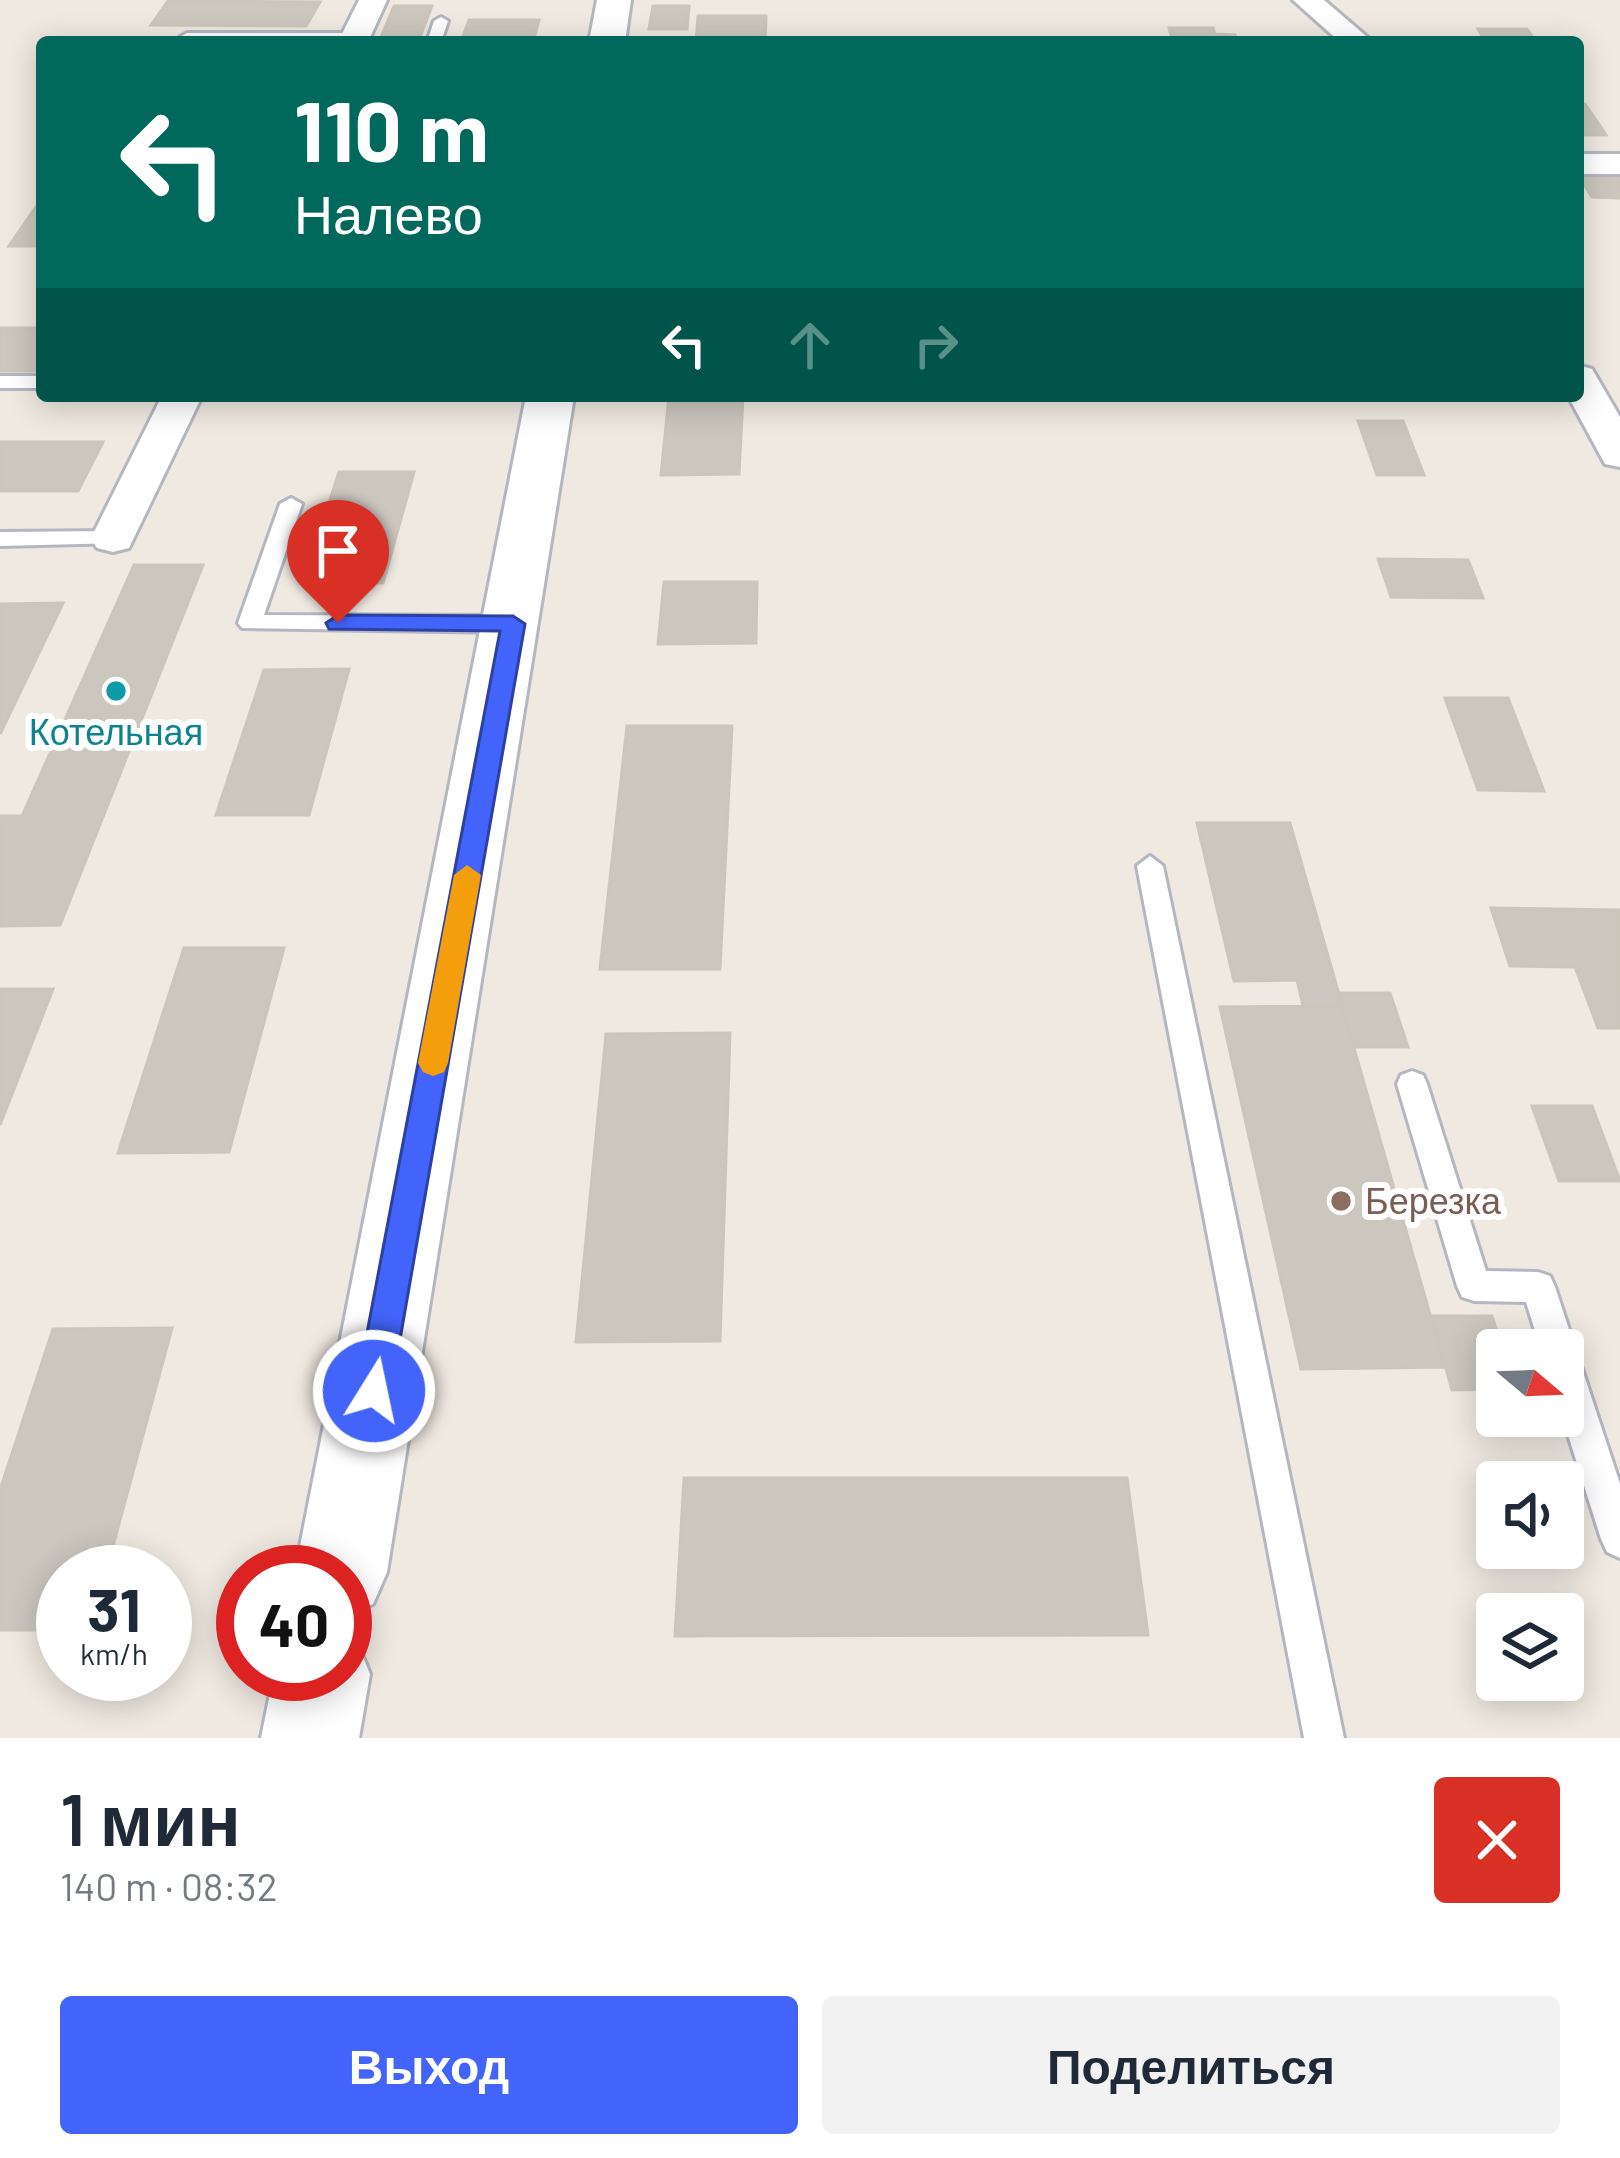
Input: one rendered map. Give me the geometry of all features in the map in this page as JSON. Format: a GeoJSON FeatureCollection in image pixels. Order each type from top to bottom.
{"type":"FeatureCollection","features":[{"type":"Feature","properties":{"kind":"street"},"geometry":{"type":"LineString","coordinates":[[356,36],[373,0]]}},
{"type":"Feature","properties":{"kind":"street"},"geometry":{"type":"LineString","coordinates":[[609,36],[614,0]]}},
{"type":"Feature","properties":{"kind":"street"},"geometry":{"type":"LineString","coordinates":[[1292,0],[1307,0],[1351,36]]}},
{"type":"Feature","properties":{"kind":"street"},"geometry":{"type":"LineString","coordinates":[[1584,164],[1620,164]]}},
{"type":"Feature","properties":{"kind":"street"},"geometry":{"type":"LineString","coordinates":[[1584,388],[1620,455]]}},
{"type":"Feature","properties":{"kind":"street"},"geometry":{"type":"LineString","coordinates":[[113,538],[179,402]]}},
{"type":"Feature","properties":{"kind":"street"},"geometry":{"type":"LineString","coordinates":[[346,1545],[549,402]]}},
{"type":"Feature","properties":{"kind":"street"},"geometry":{"type":"LineString","coordinates":[[310,1738],[317,1701]]}},
{"type":"Feature","properties":{"kind":"lane"},"geometry":{"type":"LineString","coordinates":[[436,36],[441,21]]}},
{"type":"Feature","properties":{"kind":"lane"},"geometry":{"type":"LineString","coordinates":[[0,382],[36,382]]}},
{"type":"Feature","properties":{"kind":"lane"},"geometry":{"type":"LineString","coordinates":[[291,504],[250,623],[513,624]]}},
{"type":"Feature","properties":{"kind":"lane"},"geometry":{"type":"LineString","coordinates":[[0,539],[113,538]]}},
{"type":"Feature","properties":{"kind":"lane"},"geometry":{"type":"LineString","coordinates":[[1150,866],[1324,1738]]}},
{"type":"Feature","properties":{"kind":"lane"},"geometry":{"type":"LineString","coordinates":[[1412,1084],[1474,1286],[1538,1287],[1551,1329]]}},
{"type":"Feature","properties":{"kind":"lane"},"geometry":{"type":"LineString","coordinates":[[1584,1429],[1620,1539]]}},
{"type":"Feature","properties":{"kind":"building"},"geometry":{"type":"Polygon","coordinates":[[[168,1],[320,2],[306,26],[151,25],[168,1]]]}},
{"type":"Feature","properties":{"kind":"building"},"geometry":{"type":"Polygon","coordinates":[[[394,6],[432,6],[420,36],[382,36],[394,6]]]}},
{"type":"Feature","properties":{"kind":"building"},"geometry":{"type":"Polygon","coordinates":[[[653,6],[689,6],[687,29],[649,29],[653,6]]]}},
{"type":"Feature","properties":{"kind":"building"},"geometry":{"type":"Polygon","coordinates":[[[698,16],[766,16],[765,36],[696,36],[698,16]]]}},
{"type":"Feature","properties":{"kind":"building"},"geometry":{"type":"Polygon","coordinates":[[[469,20],[539,20],[535,36],[463,36],[469,20]]]}},
{"type":"Feature","properties":{"kind":"building"},"geometry":{"type":"Polygon","coordinates":[[[1169,28],[1213,28],[1215,34],[1235,36],[1171,36],[1169,28]]]}},
{"type":"Feature","properties":{"kind":"building"},"geometry":{"type":"Polygon","coordinates":[[[1478,29],[1527,29],[1532,36],[1482,36],[1478,29]]]}},
{"type":"Feature","properties":{"kind":"building"},"geometry":{"type":"Polygon","coordinates":[[[1584,104],[1585,104],[1606,135],[1584,135],[1584,104]]]}},
{"type":"Feature","properties":{"kind":"building"},"geometry":{"type":"Polygon","coordinates":[[[1584,175],[1620,175],[1620,198],[1592,197],[1584,175]]]}},
{"type":"Feature","properties":{"kind":"building"},"geometry":{"type":"Polygon","coordinates":[[[36,207],[36,246],[9,246],[36,207]]]}},
{"type":"Feature","properties":{"kind":"building"},"geometry":{"type":"Polygon","coordinates":[[[0,328],[36,328],[36,371],[0,371],[0,328]]]}},
{"type":"Feature","properties":{"kind":"building"},"geometry":{"type":"Polygon","coordinates":[[[668,402],[743,402],[739,474],[661,475],[668,402]]]}},
{"type":"Feature","properties":{"kind":"building"},"geometry":{"type":"Polygon","coordinates":[[[1358,421],[1403,421],[1424,475],[1377,475],[1358,421]]]}},
{"type":"Feature","properties":{"kind":"building"},"geometry":{"type":"Polygon","coordinates":[[[0,442],[103,442],[78,491],[0,491],[0,442]]]}},
{"type":"Feature","properties":{"kind":"building"},"geometry":{"type":"Polygon","coordinates":[[[339,472],[414,472],[383,583],[303,583],[339,472]]]}},
{"type":"Feature","properties":{"kind":"building"},"geometry":{"type":"Polygon","coordinates":[[[1378,559],[1468,560],[1483,598],[1391,597],[1378,559]]]}},
{"type":"Feature","properties":{"kind":"building","name":"Котельная"},"geometry":{"type":"Polygon","coordinates":[[[134,565],[203,565],[60,925],[0,926],[0,816],[22,816],[134,565]]]}},
{"type":"Feature","properties":{"kind":"building"},"geometry":{"type":"Polygon","coordinates":[[[664,582],[757,582],[756,643],[658,644],[664,582]]]}},
{"type":"Feature","properties":{"kind":"building"},"geometry":{"type":"Polygon","coordinates":[[[63,603],[0,734],[0,604],[63,603]]]}},
{"type":"Feature","properties":{"kind":"building"},"geometry":{"type":"Polygon","coordinates":[[[349,669],[309,815],[216,815],[264,670],[349,669]]]}},
{"type":"Feature","properties":{"kind":"building"},"geometry":{"type":"Polygon","coordinates":[[[1445,698],[1508,698],[1544,791],[1478,790],[1445,698]]]}},
{"type":"Feature","properties":{"kind":"building"},"geometry":{"type":"Polygon","coordinates":[[[627,726],[732,726],[720,969],[600,969],[627,726]]]}},
{"type":"Feature","properties":{"kind":"building"},"geometry":{"type":"Polygon","coordinates":[[[1197,823],[1290,823],[1342,1005],[1303,1006],[1297,980],[1234,981],[1197,823]]]}},
{"type":"Feature","properties":{"kind":"building"},"geometry":{"type":"Polygon","coordinates":[[[1491,908],[1619,910],[1620,1028],[1598,1028],[1575,967],[1510,966],[1491,908]]]}},
{"type":"Feature","properties":{"kind":"building"},"geometry":{"type":"Polygon","coordinates":[[[184,948],[284,948],[229,1152],[118,1153],[184,948]]]}},
{"type":"Feature","properties":{"kind":"building"},"geometry":{"type":"Polygon","coordinates":[[[0,989],[53,989],[0,1125],[0,989]]]}},
{"type":"Feature","properties":{"kind":"building"},"geometry":{"type":"Polygon","coordinates":[[[1339,993],[1390,993],[1408,1047],[1353,1047],[1339,993]]]}},
{"type":"Feature","properties":{"kind":"building"},"geometry":{"type":"Polygon","coordinates":[[[1342,1006],[1445,1367],[1301,1369],[1220,1007],[1342,1006]]]}},
{"type":"Feature","properties":{"kind":"building"},"geometry":{"type":"Polygon","coordinates":[[[730,1033],[720,1341],[576,1342],[606,1034],[730,1033]]]}},
{"type":"Feature","properties":{"kind":"building"},"geometry":{"type":"Polygon","coordinates":[[[1532,1106],[1592,1106],[1620,1181],[1559,1181],[1532,1106]]]}},
{"type":"Feature","properties":{"kind":"building"},"geometry":{"type":"Polygon","coordinates":[[[1431,1316],[1492,1316],[1496,1329],[1476,1329],[1476,1389],[1452,1390],[1431,1316]]]}},
{"type":"Feature","properties":{"kind":"building"},"geometry":{"type":"Polygon","coordinates":[[[172,1328],[113,1545],[36,1545],[36,1630],[0,1630],[0,1490],[53,1329],[172,1328]]]}},
{"type":"Feature","properties":{"kind":"building"},"geometry":{"type":"Polygon","coordinates":[[[684,1478],[1127,1478],[1148,1635],[675,1636],[684,1478]]]}},
{"type":"Feature","properties":{"kind":"slow traffic"},"geometry":{"type":"LineString","coordinates":[[433,1063],[467,875]]}},
{"type":"Feature","properties":{"kind":"place","name":"Котельная"},"geometry":{"type":"Point","coordinates":[116,691]}},
{"type":"Feature","properties":{"kind":"place","name":"Березка"},"geometry":{"type":"Point","coordinates":[1341,1201]}},
{"type":"Feature","properties":{"kind":"route"},"geometry":{"type":"LineString","coordinates":[[338,623],[513,624],[374,1391]]}}]}
